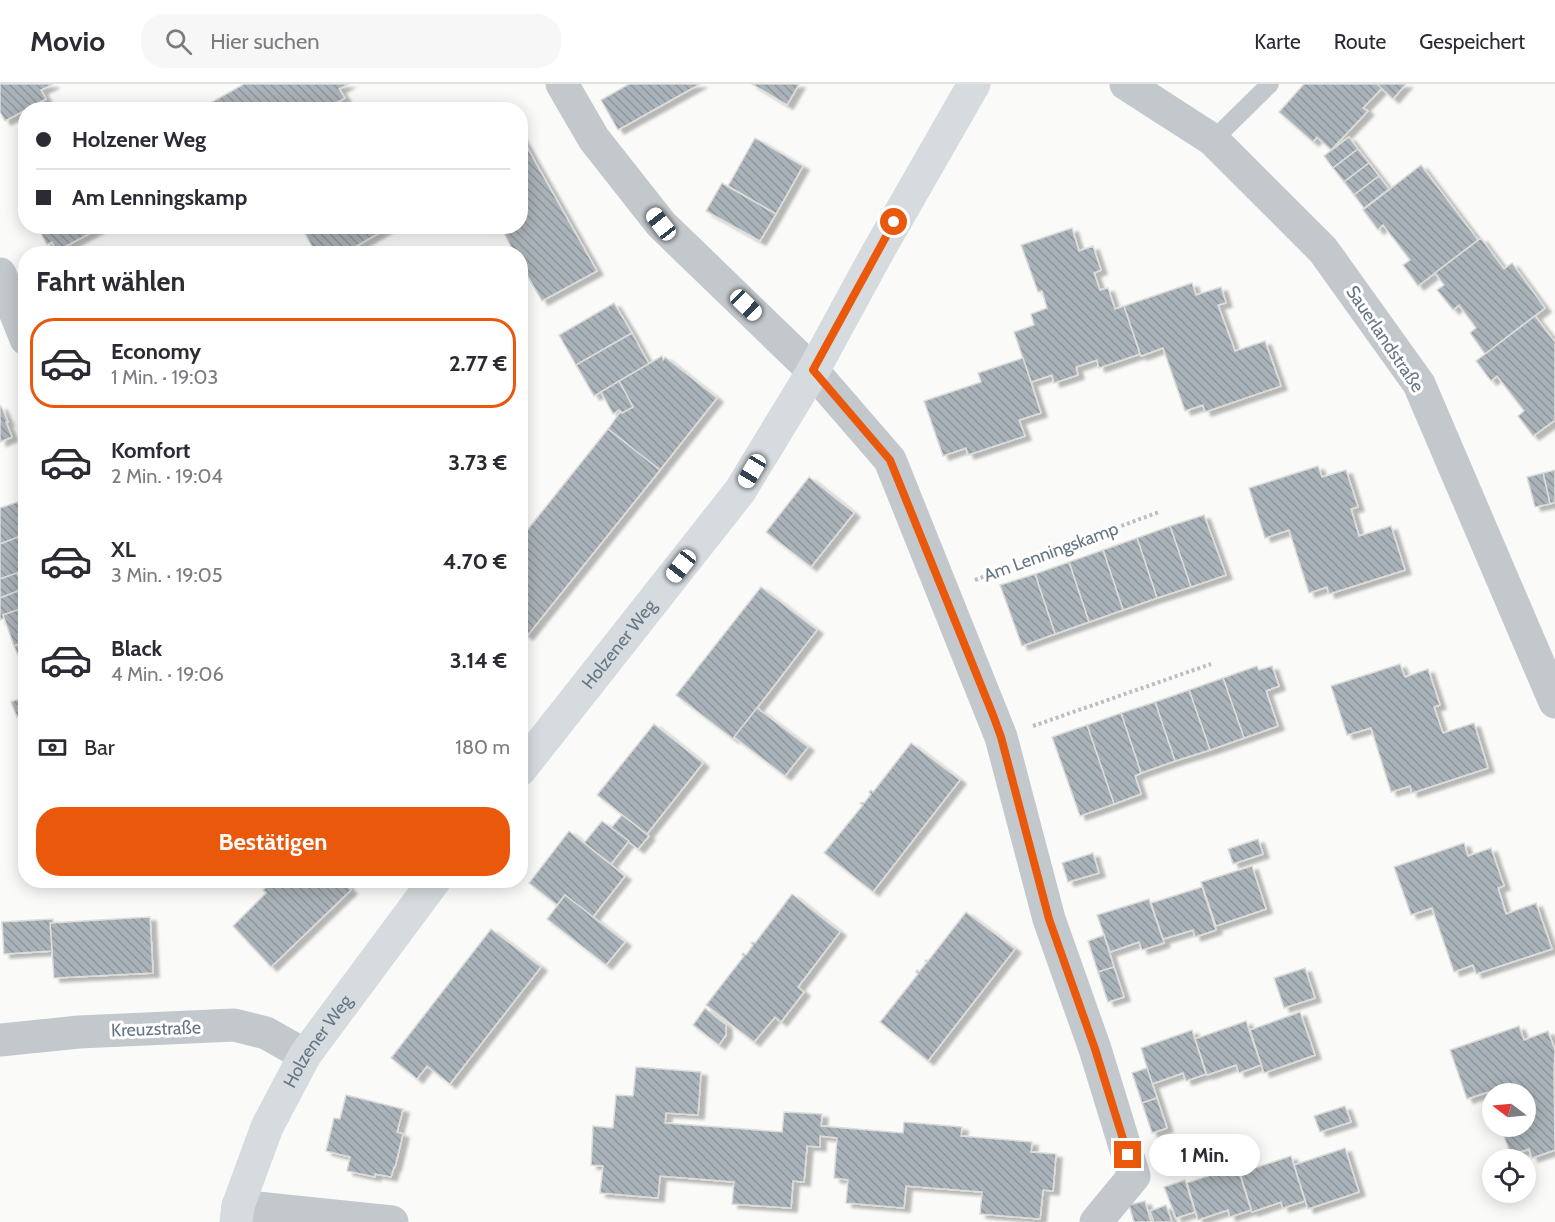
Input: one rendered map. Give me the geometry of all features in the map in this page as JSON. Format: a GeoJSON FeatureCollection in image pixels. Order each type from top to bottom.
{"type":"FeatureCollection","features":[{"type":"Feature","properties":{"kind":"main road","name":"Holzener Weg"},"geometry":{"type":"LineString","coordinates":[[528,760],[740,492],[813,370],[874,257],[974,84]]}},
{"type":"Feature","properties":{"kind":"main road","name":"Holzener Weg"},"geometry":{"type":"LineString","coordinates":[[237,1214],[267,1127],[305,1055],[428,888]]}},
{"type":"Feature","properties":{"kind":"street"},"geometry":{"type":"LineString","coordinates":[[562,84],[594,139],[661,224],[813,370],[890,460],[1001,737],[1049,919],[1095,1049],[1134,1176],[1096,1222]]}},
{"type":"Feature","properties":{"kind":"street","name":"Sauerlandstraße"},"geometry":{"type":"LineString","coordinates":[[1126,84],[1213,140],[1323,250],[1419,384],[1554,696]]}},
{"type":"Feature","properties":{"kind":"street"},"geometry":{"type":"LineString","coordinates":[[0,274],[18,319]]}},
{"type":"Feature","properties":{"kind":"street","name":"Kreuzstraße"},"geometry":{"type":"LineString","coordinates":[[0,1040],[79,1032],[234,1025],[266,1034],[305,1055]]}},
{"type":"Feature","properties":{"kind":"street"},"geometry":{"type":"LineString","coordinates":[[237,1214],[392,1222]]}},
{"type":"Feature","properties":{"kind":"lane"},"geometry":{"type":"LineString","coordinates":[[1213,140],[1270,84]]}},
{"type":"Feature","properties":{"kind":"path","name":"Am Lenningskamp"},"geometry":{"type":"LineString","coordinates":[[944,592],[1159,512]]}},
{"type":"Feature","properties":{"kind":"path"},"geometry":{"type":"LineString","coordinates":[[1001,737],[1210,664]]}},
{"type":"Feature","properties":{"kind":"building"},"geometry":{"type":"Polygon","coordinates":[[[0,84],[53,84],[41,90],[46,99],[40,102],[18,102],[18,114],[5,121],[0,112],[0,84]]]}},
{"type":"Feature","properties":{"kind":"building"},"geometry":{"type":"Polygon","coordinates":[[[244,84],[348,84],[339,89],[345,98],[338,102],[212,102],[244,84]]]}},
{"type":"Feature","properties":{"kind":"building"},"geometry":{"type":"Polygon","coordinates":[[[629,84],[700,84],[618,130],[601,100],[629,84]]]}},
{"type":"Feature","properties":{"kind":"building"},"geometry":{"type":"Polygon","coordinates":[[[752,84],[799,84],[787,105],[752,84]]]}},
{"type":"Feature","properties":{"kind":"building"},"geometry":{"type":"Polygon","coordinates":[[[1304,84],[1377,84],[1382,88],[1363,108],[1368,111],[1331,150],[1317,137],[1313,142],[1279,112],[1304,84]]]}},
{"type":"Feature","properties":{"kind":"building"},"geometry":{"type":"Polygon","coordinates":[[[1377,84],[1406,84],[1393,99],[1377,84]]]}},
{"type":"Feature","properties":{"kind":"building"},"geometry":{"type":"Polygon","coordinates":[[[1349,137],[1358,149],[1333,168],[1324,156],[1349,137]]]}},
{"type":"Feature","properties":{"kind":"building"},"geometry":{"type":"Polygon","coordinates":[[[755,138],[803,166],[776,214],[728,186],[755,138]]]}},
{"type":"Feature","properties":{"kind":"building"},"geometry":{"type":"Polygon","coordinates":[[[528,149],[597,271],[542,301],[528,277],[528,246],[511,246],[504,234],[528,234],[528,149]]]}},
{"type":"Feature","properties":{"kind":"building"},"geometry":{"type":"Polygon","coordinates":[[[1358,149],[1369,163],[1344,182],[1333,168],[1358,149]]]}},
{"type":"Feature","properties":{"kind":"building"},"geometry":{"type":"Polygon","coordinates":[[[1369,163],[1379,176],[1354,195],[1344,182],[1369,163]]]}},
{"type":"Feature","properties":{"kind":"building"},"geometry":{"type":"Polygon","coordinates":[[[1421,165],[1478,240],[1418,286],[1403,265],[1410,260],[1383,225],[1378,230],[1363,210],[1421,165]]]}},
{"type":"Feature","properties":{"kind":"building"},"geometry":{"type":"Polygon","coordinates":[[[1379,176],[1389,189],[1364,208],[1354,195],[1379,176]]]}},
{"type":"Feature","properties":{"kind":"building"},"geometry":{"type":"Polygon","coordinates":[[[722,183],[776,214],[760,241],[706,211],[722,183]]]}},
{"type":"Feature","properties":{"kind":"building"},"geometry":{"type":"Polygon","coordinates":[[[1072,228],[1079,251],[1093,246],[1101,270],[1094,273],[1100,290],[1108,288],[1115,309],[1124,306],[1140,354],[1099,368],[1097,360],[1076,367],[1078,375],[1054,383],[1052,375],[1031,382],[1014,332],[1034,325],[1031,314],[1047,308],[1042,291],[1038,292],[1021,245],[1072,228]]]}},
{"type":"Feature","properties":{"kind":"building"},"geometry":{"type":"Polygon","coordinates":[[[41,234],[89,234],[66,246],[54,246],[52,242],[47,245],[41,234]]]}},
{"type":"Feature","properties":{"kind":"building"},"geometry":{"type":"Polygon","coordinates":[[[305,234],[377,234],[357,246],[312,246],[305,234]]]}},
{"type":"Feature","properties":{"kind":"building"},"geometry":{"type":"Polygon","coordinates":[[[1481,238],[1504,269],[1512,263],[1545,308],[1485,354],[1470,333],[1476,328],[1459,305],[1453,310],[1437,290],[1444,285],[1435,273],[1481,238]]]}},
{"type":"Feature","properties":{"kind":"building"},"geometry":{"type":"Polygon","coordinates":[[[1192,283],[1196,295],[1221,287],[1226,303],[1218,305],[1235,351],[1265,341],[1281,386],[1205,412],[1203,405],[1185,411],[1163,348],[1141,356],[1124,306],[1192,283]]]}},
{"type":"Feature","properties":{"kind":"building"},"geometry":{"type":"Polygon","coordinates":[[[614,303],[632,333],[576,365],[559,335],[614,303]]]}},
{"type":"Feature","properties":{"kind":"building"},"geometry":{"type":"Polygon","coordinates":[[[1535,316],[1555,342],[1555,420],[1533,436],[1518,416],[1524,411],[1497,376],[1491,381],[1476,361],[1535,316]]]}},
{"type":"Feature","properties":{"kind":"building"},"geometry":{"type":"Polygon","coordinates":[[[632,333],[649,364],[594,396],[576,365],[632,333]]]}},
{"type":"Feature","properties":{"kind":"building"},"geometry":{"type":"Polygon","coordinates":[[[662,356],[663,360],[665,357],[717,398],[660,470],[608,429],[620,412],[633,407],[619,381],[662,356]]]}},
{"type":"Feature","properties":{"kind":"building"},"geometry":{"type":"Polygon","coordinates":[[[1023,358],[1041,413],[1019,420],[1025,436],[968,455],[966,448],[943,456],[924,401],[981,382],[978,373],[1023,358]]]}},
{"type":"Feature","properties":{"kind":"building"},"geometry":{"type":"Polygon","coordinates":[[[619,381],[633,407],[622,413],[619,410],[613,414],[601,392],[619,381]]]}},
{"type":"Feature","properties":{"kind":"building"},"geometry":{"type":"Polygon","coordinates":[[[0,406],[12,437],[0,442],[0,406]]]}},
{"type":"Feature","properties":{"kind":"building"},"geometry":{"type":"Polygon","coordinates":[[[608,429],[660,470],[528,635],[528,529],[608,429]]]}},
{"type":"Feature","properties":{"kind":"building"},"geometry":{"type":"Polygon","coordinates":[[[1318,466],[1322,477],[1346,470],[1358,507],[1351,509],[1359,536],[1391,526],[1405,570],[1329,594],[1327,587],[1309,593],[1289,530],[1265,538],[1249,488],[1318,466]]]}},
{"type":"Feature","properties":{"kind":"building"},"geometry":{"type":"Polygon","coordinates":[[[1555,470],[1555,502],[1550,504],[1543,473],[1555,470]]]}},
{"type":"Feature","properties":{"kind":"building"},"geometry":{"type":"Polygon","coordinates":[[[1543,473],[1550,504],[1535,507],[1527,477],[1543,473]]]}},
{"type":"Feature","properties":{"kind":"building"},"geometry":{"type":"Polygon","coordinates":[[[809,477],[854,513],[811,567],[766,532],[809,477]]]}},
{"type":"Feature","properties":{"kind":"building"},"geometry":{"type":"Polygon","coordinates":[[[18,502],[18,537],[0,544],[0,508],[18,502]]]}},
{"type":"Feature","properties":{"kind":"building"},"geometry":{"type":"Polygon","coordinates":[[[1204,515],[1226,575],[1191,587],[1170,526],[1204,515]]]}},
{"type":"Feature","properties":{"kind":"building"},"geometry":{"type":"Polygon","coordinates":[[[1170,526],[1191,587],[1157,598],[1137,538],[1170,526]]]}},
{"type":"Feature","properties":{"kind":"building"},"geometry":{"type":"Polygon","coordinates":[[[18,537],[18,573],[0,579],[0,544],[18,537]]]}},
{"type":"Feature","properties":{"kind":"building"},"geometry":{"type":"Polygon","coordinates":[[[1137,538],[1157,598],[1123,610],[1103,550],[1137,538]]]}},
{"type":"Feature","properties":{"kind":"building"},"geometry":{"type":"Polygon","coordinates":[[[1103,550],[1123,610],[1089,622],[1069,562],[1103,550]]]}},
{"type":"Feature","properties":{"kind":"building"},"geometry":{"type":"Polygon","coordinates":[[[1069,562],[1089,622],[1055,634],[1035,574],[1069,562]]]}},
{"type":"Feature","properties":{"kind":"building"},"geometry":{"type":"Polygon","coordinates":[[[17,573],[18,591],[0,598],[0,579],[17,573]]]}},
{"type":"Feature","properties":{"kind":"building"},"geometry":{"type":"Polygon","coordinates":[[[1035,574],[1055,634],[1022,646],[1000,585],[1035,574]]]}},
{"type":"Feature","properties":{"kind":"building"},"geometry":{"type":"Polygon","coordinates":[[[761,587],[817,630],[733,739],[676,695],[761,587]]]}},
{"type":"Feature","properties":{"kind":"building"},"geometry":{"type":"Polygon","coordinates":[[[18,591],[18,610],[3,615],[4,618],[0,620],[0,598],[18,591]]]}},
{"type":"Feature","properties":{"kind":"building"},"geometry":{"type":"Polygon","coordinates":[[[18,610],[18,645],[14,646],[3,615],[18,610]]]}},
{"type":"Feature","properties":{"kind":"building"},"geometry":{"type":"Polygon","coordinates":[[[1400,664],[1405,677],[1428,669],[1440,705],[1434,707],[1443,733],[1474,723],[1488,768],[1412,793],[1410,786],[1391,792],[1371,728],[1347,735],[1331,686],[1400,664]]]}},
{"type":"Feature","properties":{"kind":"building"},"geometry":{"type":"Polygon","coordinates":[[[1257,666],[1259,670],[1272,666],[1279,686],[1266,691],[1278,726],[1244,738],[1223,678],[1257,666]]]}},
{"type":"Feature","properties":{"kind":"building"},"geometry":{"type":"Polygon","coordinates":[[[1223,678],[1244,738],[1210,750],[1189,690],[1223,678]]]}},
{"type":"Feature","properties":{"kind":"building"},"geometry":{"type":"Polygon","coordinates":[[[1189,690],[1210,750],[1175,761],[1155,702],[1189,690]]]}},
{"type":"Feature","properties":{"kind":"building"},"geometry":{"type":"Polygon","coordinates":[[[18,699],[18,717],[17,717],[11,702],[18,699]]]}},
{"type":"Feature","properties":{"kind":"building"},"geometry":{"type":"Polygon","coordinates":[[[1155,702],[1175,761],[1141,773],[1121,713],[1155,702]]]}},
{"type":"Feature","properties":{"kind":"building"},"geometry":{"type":"Polygon","coordinates":[[[757,708],[808,747],[785,776],[734,737],[757,708]]]}},
{"type":"Feature","properties":{"kind":"building"},"geometry":{"type":"Polygon","coordinates":[[[1121,713],[1141,773],[1135,776],[1141,794],[1114,804],[1087,725],[1121,713]]]}},
{"type":"Feature","properties":{"kind":"building"},"geometry":{"type":"Polygon","coordinates":[[[654,724],[703,763],[647,834],[597,795],[654,724]]]}},
{"type":"Feature","properties":{"kind":"building"},"geometry":{"type":"Polygon","coordinates":[[[1087,725],[1114,804],[1080,816],[1052,737],[1087,725]]]}},
{"type":"Feature","properties":{"kind":"building"},"geometry":{"type":"Polygon","coordinates":[[[911,743],[960,780],[873,892],[824,853],[863,805],[860,803],[864,803],[871,794],[869,792],[871,790],[873,792],[911,743]]]}},
{"type":"Feature","properties":{"kind":"building"},"geometry":{"type":"Polygon","coordinates":[[[622,815],[649,836],[638,849],[611,828],[622,815]]]}},
{"type":"Feature","properties":{"kind":"building"},"geometry":{"type":"Polygon","coordinates":[[[602,821],[629,841],[611,864],[584,843],[602,821]]]}},
{"type":"Feature","properties":{"kind":"building"},"geometry":{"type":"Polygon","coordinates":[[[569,831],[625,876],[593,917],[565,895],[557,905],[529,883],[569,831]]]}},
{"type":"Feature","properties":{"kind":"building"},"geometry":{"type":"Polygon","coordinates":[[[1258,839],[1263,854],[1233,864],[1228,849],[1258,839]]]}},
{"type":"Feature","properties":{"kind":"building"},"geometry":{"type":"Polygon","coordinates":[[[1464,843],[1468,856],[1491,848],[1504,886],[1498,888],[1506,914],[1536,903],[1552,949],[1476,974],[1473,965],[1454,972],[1432,908],[1411,915],[1394,867],[1464,843]]]}},
{"type":"Feature","properties":{"kind":"building"},"geometry":{"type":"Polygon","coordinates":[[[1093,853],[1099,873],[1068,882],[1062,863],[1093,853]]]}},
{"type":"Feature","properties":{"kind":"building"},"geometry":{"type":"Polygon","coordinates":[[[1252,866],[1266,909],[1216,926],[1201,882],[1252,866]]]}},
{"type":"Feature","properties":{"kind":"building"},"geometry":{"type":"Polygon","coordinates":[[[1202,887],[1216,930],[1195,937],[1193,930],[1163,939],[1151,903],[1202,887]]]}},
{"type":"Feature","properties":{"kind":"building"},"geometry":{"type":"Polygon","coordinates":[[[265,888],[349,888],[351,890],[271,967],[233,926],[266,893],[263,890],[265,888]]]}},
{"type":"Feature","properties":{"kind":"building"},"geometry":{"type":"Polygon","coordinates":[[[792,894],[840,932],[798,987],[804,992],[781,1022],[775,1017],[754,1042],[706,1005],[744,956],[743,953],[746,955],[753,945],[751,943],[755,943],[792,894]]]}},
{"type":"Feature","properties":{"kind":"building"},"geometry":{"type":"Polygon","coordinates":[[[565,895],[625,942],[606,965],[547,919],[565,895]]]}},
{"type":"Feature","properties":{"kind":"building"},"geometry":{"type":"Polygon","coordinates":[[[1149,899],[1164,943],[1142,950],[1139,942],[1110,952],[1097,915],[1149,899]]]}},
{"type":"Feature","properties":{"kind":"building"},"geometry":{"type":"Polygon","coordinates":[[[966,912],[1015,949],[928,1061],[880,1022],[918,974],[917,970],[919,972],[927,962],[925,961],[928,961],[966,912]]]}},
{"type":"Feature","properties":{"kind":"building"},"geometry":{"type":"Polygon","coordinates":[[[150,917],[153,973],[54,978],[50,923],[150,917]]]}},
{"type":"Feature","properties":{"kind":"building"},"geometry":{"type":"Polygon","coordinates":[[[53,919],[53,923],[50,923],[52,951],[4,954],[2,922],[53,919]]]}},
{"type":"Feature","properties":{"kind":"building"},"geometry":{"type":"Polygon","coordinates":[[[491,929],[541,967],[450,1084],[427,1066],[417,1079],[391,1058],[491,929]]]}},
{"type":"Feature","properties":{"kind":"building"},"geometry":{"type":"Polygon","coordinates":[[[1104,935],[1114,967],[1098,972],[1088,941],[1104,935]]]}},
{"type":"Feature","properties":{"kind":"building"},"geometry":{"type":"Polygon","coordinates":[[[1114,967],[1124,997],[1108,1002],[1098,972],[1114,967]]]}},
{"type":"Feature","properties":{"kind":"building"},"geometry":{"type":"Polygon","coordinates":[[[1305,968],[1315,998],[1284,1008],[1274,978],[1305,968]]]}},
{"type":"Feature","properties":{"kind":"building"},"geometry":{"type":"Polygon","coordinates":[[[705,1008],[726,1025],[726,1035],[719,1045],[693,1025],[705,1008]]]}},
{"type":"Feature","properties":{"kind":"building"},"geometry":{"type":"Polygon","coordinates":[[[1300,1012],[1315,1055],[1264,1073],[1250,1030],[1300,1012]]]}},
{"type":"Feature","properties":{"kind":"building"},"geometry":{"type":"Polygon","coordinates":[[[1246,1021],[1261,1065],[1239,1073],[1236,1065],[1207,1075],[1195,1039],[1246,1021]]]}},
{"type":"Feature","properties":{"kind":"building"},"geometry":{"type":"Polygon","coordinates":[[[1519,1026],[1524,1040],[1548,1031],[1555,1050],[1555,1150],[1536,1157],[1536,1149],[1509,1149],[1504,1137],[1536,1137],[1536,1083],[1482,1083],[1482,1094],[1467,1099],[1450,1050],[1519,1026]]]}},
{"type":"Feature","properties":{"kind":"building"},"geometry":{"type":"Polygon","coordinates":[[[1192,1030],[1206,1074],[1186,1081],[1183,1073],[1152,1084],[1141,1048],[1192,1030]]]}},
{"type":"Feature","properties":{"kind":"building"},"geometry":{"type":"Polygon","coordinates":[[[636,1067],[701,1072],[698,1115],[666,1113],[665,1123],[782,1132],[784,1112],[822,1114],[821,1126],[903,1133],[904,1122],[962,1127],[961,1136],[1032,1142],[1031,1152],[1056,1154],[1053,1191],[1043,1190],[1040,1219],[980,1214],[982,1192],[906,1186],[904,1208],[846,1203],[848,1180],[834,1178],[837,1138],[820,1136],[820,1147],[807,1146],[804,1182],[793,1181],[791,1208],[732,1204],[734,1182],[660,1176],[658,1198],[600,1193],[603,1166],[591,1165],[593,1126],[613,1128],[616,1095],[633,1096],[636,1067]]]}},
{"type":"Feature","properties":{"kind":"building"},"geometry":{"type":"Polygon","coordinates":[[[1147,1068],[1157,1098],[1142,1103],[1132,1073],[1147,1068]]]}},
{"type":"Feature","properties":{"kind":"building"},"geometry":{"type":"Polygon","coordinates":[[[346,1095],[403,1109],[397,1132],[403,1134],[391,1177],[375,1174],[375,1177],[347,1171],[350,1157],[326,1151],[334,1118],[340,1119],[346,1095]]]}},
{"type":"Feature","properties":{"kind":"building"},"geometry":{"type":"Polygon","coordinates":[[[1157,1098],[1167,1128],[1152,1133],[1142,1103],[1157,1098]]]}},
{"type":"Feature","properties":{"kind":"building"},"geometry":{"type":"Polygon","coordinates":[[[1345,1106],[1351,1122],[1320,1132],[1314,1116],[1345,1106]]]}},
{"type":"Feature","properties":{"kind":"building"},"geometry":{"type":"Polygon","coordinates":[[[1345,1148],[1359,1192],[1308,1209],[1294,1165],[1345,1148]]]}},
{"type":"Feature","properties":{"kind":"building"},"geometry":{"type":"Polygon","coordinates":[[[1291,1156],[1305,1201],[1283,1208],[1281,1202],[1252,1212],[1240,1173],[1291,1156]]]}},
{"type":"Feature","properties":{"kind":"building"},"geometry":{"type":"Polygon","coordinates":[[[1237,1166],[1251,1210],[1230,1217],[1228,1210],[1198,1220],[1187,1183],[1237,1166]]]}},
{"type":"Feature","properties":{"kind":"building"},"geometry":{"type":"Polygon","coordinates":[[[1185,1180],[1195,1212],[1176,1218],[1164,1187],[1185,1180]]]}},
{"type":"Feature","properties":{"kind":"building"},"geometry":{"type":"Polygon","coordinates":[[[1145,1201],[1151,1222],[1134,1222],[1129,1205],[1145,1201]]]}},
{"type":"Feature","properties":{"kind":"building"},"geometry":{"type":"Polygon","coordinates":[[[1166,1205],[1172,1222],[1154,1222],[1150,1211],[1166,1205]]]}},
{"type":"Feature","properties":{"kind":"route"},"geometry":{"type":"LineString","coordinates":[[894,222],[813,370],[890,460],[993,715],[1001,737],[1049,919],[1095,1049],[1128,1155]]}}]}
